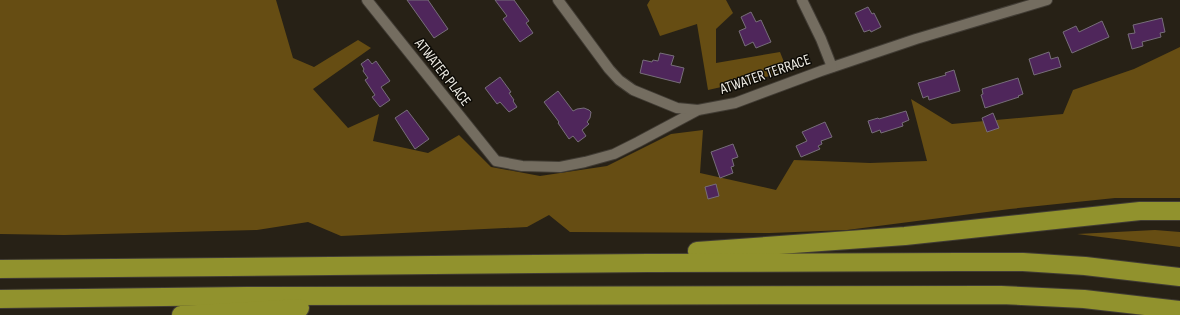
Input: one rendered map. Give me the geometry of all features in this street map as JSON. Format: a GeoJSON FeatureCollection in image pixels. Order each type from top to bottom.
{"type":"FeatureCollection","features":[{"type":"Feature","properties":{"kind":"highway"},"geometry":{"type":"LineString","coordinates":[[523,264],[898,237],[1140,211],[1180,211]]}},
{"type":"Feature","properties":{"kind":"highway"},"geometry":{"type":"LineString","coordinates":[[0,269],[877,261],[1023,262],[1106,268],[1180,277]]}},
{"type":"Feature","properties":{"kind":"highway"},"geometry":{"type":"LineString","coordinates":[[0,299],[239,296],[518,297],[1008,295],[1084,299],[1180,310]]}},
{"type":"Feature","properties":{"kind":"highway"},"geometry":{"type":"LineString","coordinates":[[181,315],[518,297]]}},
{"type":"Feature","properties":{"kind":"street","name":"ATWATER PLACE"},"geometry":{"type":"LineString","coordinates":[[367,0],[496,161]]}},
{"type":"Feature","properties":{"kind":"street"},"geometry":{"type":"LineString","coordinates":[[558,0],[609,69],[619,80],[633,90],[677,108],[698,110]]}},
{"type":"Feature","properties":{"kind":"street"},"geometry":{"type":"LineString","coordinates":[[802,0],[822,39],[832,67]]}},
{"type":"Feature","properties":{"kind":"street","name":"ATWATER TERRACE"},"geometry":{"type":"LineString","coordinates":[[496,161],[522,166],[560,167],[614,154],[698,110],[735,102],[916,39],[1047,0]]}},
{"type":"Feature","properties":{"kind":"shaded area"},"geometry":{"type":"Polygon","coordinates":[[[0,0],[276,0],[293,58],[314,67],[358,40],[371,48],[313,89],[348,128],[379,114],[373,141],[428,153],[459,135],[491,167],[540,176],[607,166],[671,134],[703,130],[700,173],[776,190],[794,160],[870,163],[927,161],[911,99],[952,124],[1063,114],[1073,90],[1134,69],[1180,47],[1180,198],[1115,198],[1010,209],[847,230],[770,233],[570,232],[549,215],[527,227],[341,236],[308,222],[257,230],[64,235],[0,234],[0,0]]]}},
{"type":"Feature","properties":{"kind":"shaded area"},"geometry":{"type":"Polygon","coordinates":[[[650,0],[726,0],[733,13],[716,29],[716,63],[780,52],[788,72],[708,90],[697,24],[660,36],[647,5],[650,0]]]}},
{"type":"Feature","properties":{"kind":"shaded area"},"geometry":{"type":"Polygon","coordinates":[[[1155,230],[1180,232],[1180,247],[1077,234],[1155,230]]]}},
{"type":"Feature","properties":{"kind":"building"},"geometry":{"type":"Polygon","coordinates":[[[407,0],[428,0],[448,29],[434,38],[407,0]]]}},
{"type":"Feature","properties":{"kind":"building"},"geometry":{"type":"Polygon","coordinates":[[[495,0],[514,0],[529,21],[526,23],[533,33],[520,42],[503,19],[507,16],[495,0]]]}},
{"type":"Feature","properties":{"kind":"building"},"geometry":{"type":"Polygon","coordinates":[[[868,7],[872,14],[874,13],[881,27],[871,32],[870,30],[864,32],[855,13],[868,7]]]}},
{"type":"Feature","properties":{"kind":"building"},"geometry":{"type":"Polygon","coordinates":[[[751,12],[756,22],[761,20],[771,42],[756,48],[753,42],[745,46],[739,31],[746,28],[741,17],[751,12]]]}},
{"type":"Feature","properties":{"kind":"building"},"geometry":{"type":"Polygon","coordinates":[[[1162,18],[1165,32],[1160,33],[1161,37],[1142,42],[1143,46],[1132,49],[1128,34],[1135,33],[1133,25],[1162,18]]]}},
{"type":"Feature","properties":{"kind":"building"},"geometry":{"type":"Polygon","coordinates":[[[1102,21],[1109,37],[1072,53],[1063,32],[1076,26],[1079,32],[1102,21]]]}},
{"type":"Feature","properties":{"kind":"building"},"geometry":{"type":"Polygon","coordinates":[[[1049,52],[1051,59],[1058,57],[1061,67],[1034,75],[1029,59],[1049,52]]]}},
{"type":"Feature","properties":{"kind":"building"},"geometry":{"type":"Polygon","coordinates":[[[660,53],[674,56],[671,65],[684,68],[680,83],[640,73],[643,60],[652,62],[653,60],[658,61],[660,53]]]}},
{"type":"Feature","properties":{"kind":"building"},"geometry":{"type":"Polygon","coordinates":[[[368,59],[372,64],[376,61],[390,81],[381,87],[390,100],[380,107],[372,97],[375,95],[365,80],[368,78],[363,71],[364,69],[361,64],[368,59]]]}},
{"type":"Feature","properties":{"kind":"building"},"geometry":{"type":"Polygon","coordinates":[[[954,70],[960,91],[929,100],[928,96],[923,98],[918,83],[946,75],[945,73],[954,70]]]}},
{"type":"Feature","properties":{"kind":"building"},"geometry":{"type":"Polygon","coordinates":[[[500,77],[511,92],[509,93],[517,107],[509,112],[500,102],[497,104],[485,88],[500,77]]]}},
{"type":"Feature","properties":{"kind":"building"},"geometry":{"type":"Polygon","coordinates":[[[1018,78],[1023,94],[1018,96],[1019,97],[985,108],[981,95],[983,94],[982,89],[1018,78]]]}},
{"type":"Feature","properties":{"kind":"building"},"geometry":{"type":"Polygon","coordinates":[[[558,91],[573,111],[584,108],[591,112],[590,118],[587,122],[589,124],[582,130],[586,136],[578,142],[573,136],[569,139],[558,123],[559,122],[544,102],[558,91]]]}},
{"type":"Feature","properties":{"kind":"building"},"geometry":{"type":"Polygon","coordinates":[[[407,110],[429,139],[415,149],[395,118],[407,110]]]}},
{"type":"Feature","properties":{"kind":"building"},"geometry":{"type":"Polygon","coordinates":[[[906,111],[909,120],[902,123],[903,126],[881,133],[880,130],[872,133],[868,121],[906,111]]]}},
{"type":"Feature","properties":{"kind":"building"},"geometry":{"type":"Polygon","coordinates":[[[993,113],[999,128],[987,132],[982,118],[993,113]]]}},
{"type":"Feature","properties":{"kind":"building"},"geometry":{"type":"Polygon","coordinates":[[[825,122],[832,137],[821,141],[822,144],[818,146],[820,149],[801,157],[796,146],[807,141],[802,132],[825,122]]]}},
{"type":"Feature","properties":{"kind":"building"},"geometry":{"type":"Polygon","coordinates":[[[733,144],[738,157],[732,159],[734,166],[731,167],[733,173],[720,178],[711,152],[733,144]]]}},
{"type":"Feature","properties":{"kind":"building"},"geometry":{"type":"Polygon","coordinates":[[[716,184],[719,196],[708,199],[705,187],[716,184]]]}}]}
